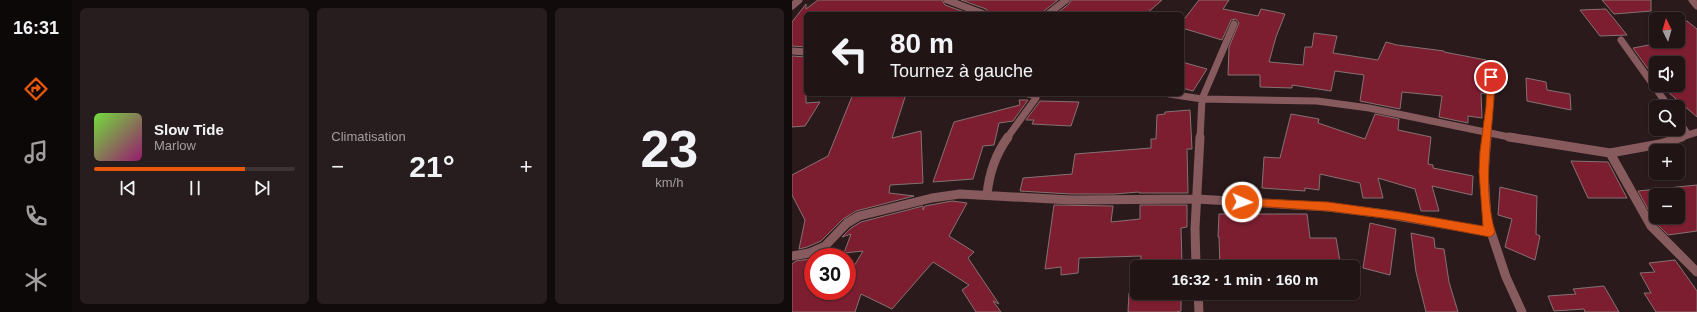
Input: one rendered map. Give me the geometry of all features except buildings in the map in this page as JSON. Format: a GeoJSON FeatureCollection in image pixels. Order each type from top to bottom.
{"type":"FeatureCollection","features":[{"type":"Feature","properties":{"kind":"street"},"geometry":{"type":"LineString","coordinates":[[792,6],[799,0]]}},
{"type":"Feature","properties":{"kind":"street"},"geometry":{"type":"LineString","coordinates":[[947,0],[979,12]]}},
{"type":"Feature","properties":{"kind":"street"},"geometry":{"type":"LineString","coordinates":[[1051,12],[1066,0]]}},
{"type":"Feature","properties":{"kind":"street"},"geometry":{"type":"LineString","coordinates":[[1692,0],[1697,6]]}},
{"type":"Feature","properties":{"kind":"street"},"geometry":{"type":"LineString","coordinates":[[1196,260],[1195,228],[1202,100],[1234,24]]}},
{"type":"Feature","properties":{"kind":"street"},"geometry":{"type":"LineString","coordinates":[[1621,40],[1664,100]]}},
{"type":"Feature","properties":{"kind":"street"},"geometry":{"type":"LineString","coordinates":[[792,51],[804,52]]}},
{"type":"Feature","properties":{"kind":"street"},"geometry":{"type":"LineString","coordinates":[[1489,64],[1491,77],[1490,106],[1484,172],[1487,220],[1506,277],[1522,312]]}},
{"type":"Feature","properties":{"kind":"street"},"geometry":{"type":"LineString","coordinates":[[987,195],[991,167],[999,148],[1036,98],[1035,96]]}},
{"type":"Feature","properties":{"kind":"street"},"geometry":{"type":"LineString","coordinates":[[1180,96],[1202,100],[1264,99],[1317,101],[1369,108],[1487,133],[1610,153],[1660,144],[1697,132]]}},
{"type":"Feature","properties":{"kind":"street"},"geometry":{"type":"LineString","coordinates":[[1685,130],[1688,135]]}},
{"type":"Feature","properties":{"kind":"street"},"geometry":{"type":"LineString","coordinates":[[1610,153],[1651,226],[1697,272]]}},
{"type":"Feature","properties":{"kind":"street"},"geometry":{"type":"LineString","coordinates":[[792,256],[812,252],[825,246],[835,237],[841,227],[850,220],[859,216],[937,197],[960,194],[1071,200],[1197,199],[1328,207],[1408,217],[1490,232]]}},
{"type":"Feature","properties":{"kind":"street"},"geometry":{"type":"LineString","coordinates":[[1198,300],[1199,312]]}},
{"type":"Feature","properties":{"kind":"route"},"geometry":{"type":"LineString","coordinates":[[1242,202],[1328,207],[1400,216],[1490,232],[1485,201],[1484,151],[1489,123],[1491,77]]}}]}
